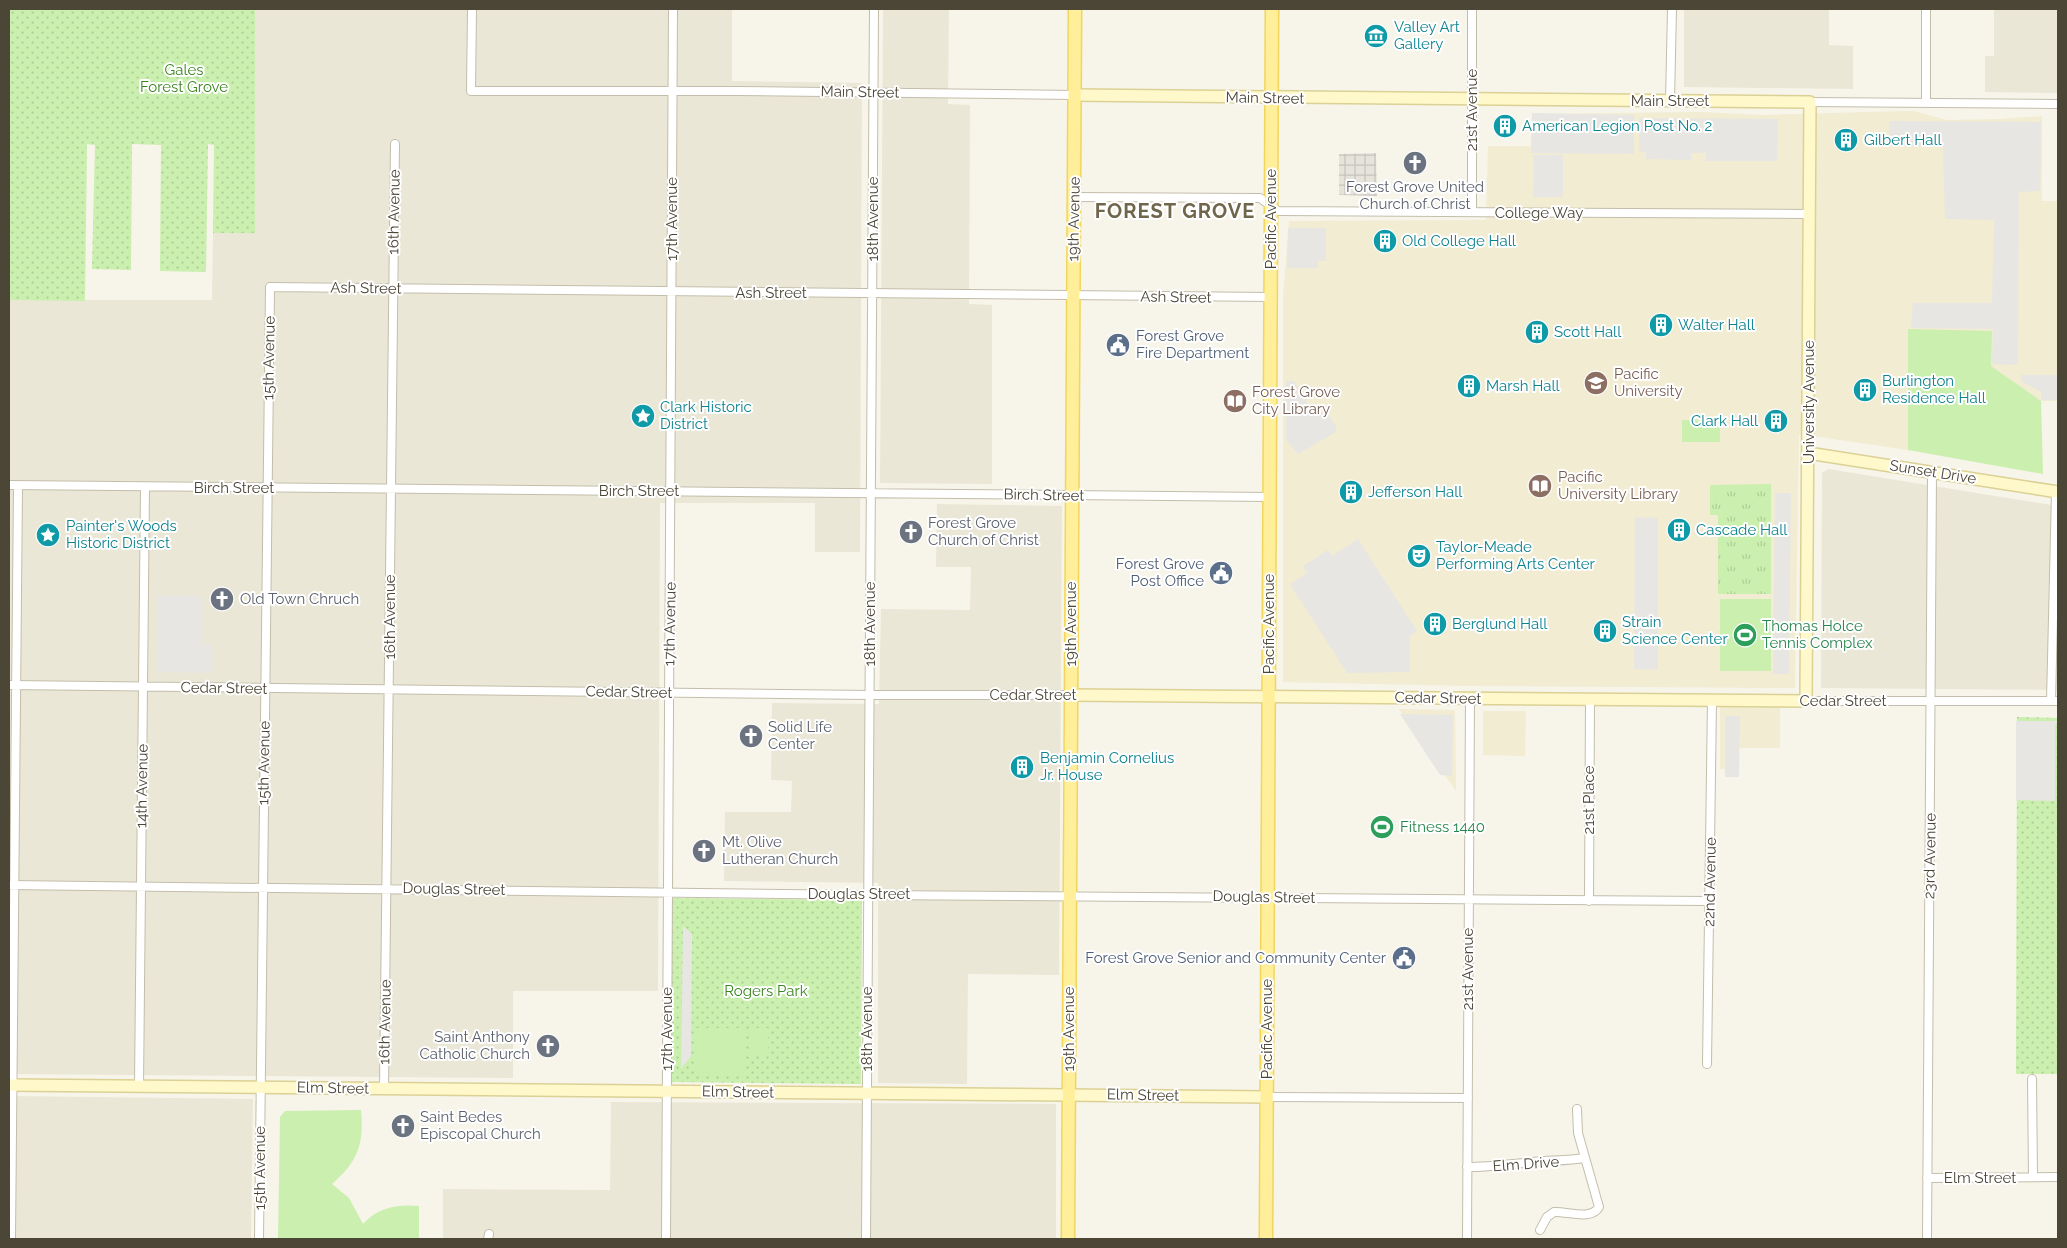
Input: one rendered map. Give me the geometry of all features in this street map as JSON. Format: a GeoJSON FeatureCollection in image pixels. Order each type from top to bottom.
{"type":"FeatureCollection","features":[{"type":"Feature","properties":{"kind":"main road","name":"19th Avenue"},"geometry":{"type":"LineString","coordinates":[[1068,1239],[1075,9]]}},
{"type":"Feature","properties":{"kind":"main road","name":"Pacific Avenue"},"geometry":{"type":"LineString","coordinates":[[1266,1239],[1272,9]]}},
{"type":"Feature","properties":{"kind":"street","name":"Main Street"},"geometry":{"type":"LineString","coordinates":[[472,9],[471,91],[874,92],[1271,98],[2058,104]]}},
{"type":"Feature","properties":{"kind":"street","name":"17th Avenue"},"geometry":{"type":"LineString","coordinates":[[666,1239],[673,9]]}},
{"type":"Feature","properties":{"kind":"street","name":"18th Avenue"},"geometry":{"type":"LineString","coordinates":[[866,1239],[874,9]]}},
{"type":"Feature","properties":{"kind":"street","name":"21st Avenue"},"geometry":{"type":"LineString","coordinates":[[1472,9],[1472,212]]}},
{"type":"Feature","properties":{"kind":"street"},"geometry":{"type":"LineString","coordinates":[[1670,101],[1672,9]]}},
{"type":"Feature","properties":{"kind":"street"},"geometry":{"type":"LineString","coordinates":[[1926,9],[1926,103]]}},
{"type":"Feature","properties":{"kind":"street","name":"University Avenue"},"geometry":{"type":"LineString","coordinates":[[1806,701],[1810,102]]}},
{"type":"Feature","properties":{"kind":"street","name":"16th Avenue"},"geometry":{"type":"LineString","coordinates":[[384,1089],[395,144]]}},
{"type":"Feature","properties":{"kind":"street","name":"College Way"},"geometry":{"type":"LineString","coordinates":[[1074,196],[1260,198],[1278,211],[1809,214]]}},
{"type":"Feature","properties":{"kind":"street","name":"Ash Street"},"geometry":{"type":"LineString","coordinates":[[270,287],[1271,297]]}},
{"type":"Feature","properties":{"kind":"street","name":"15th Avenue"},"geometry":{"type":"LineString","coordinates":[[259,1239],[270,287]]}},
{"type":"Feature","properties":{"kind":"street","name":"Sunset Drive"},"geometry":{"type":"LineString","coordinates":[[1808,453],[2057,492]]}},
{"type":"Feature","properties":{"kind":"street","name":"23rd Avenue"},"geometry":{"type":"LineString","coordinates":[[1927,1239],[1932,472]]}},
{"type":"Feature","properties":{"kind":"street","name":"Birch Street"},"geometry":{"type":"LineString","coordinates":[[9,485],[1270,497]]}},
{"type":"Feature","properties":{"kind":"street"},"geometry":{"type":"LineString","coordinates":[[11,1239],[11,884],[18,685],[18,486]]}},
{"type":"Feature","properties":{"kind":"street","name":"14th Avenue"},"geometry":{"type":"LineString","coordinates":[[139,1086],[145,487]]}},
{"type":"Feature","properties":{"kind":"street"},"geometry":{"type":"LineString","coordinates":[[2055,701],[2057,492]]}},
{"type":"Feature","properties":{"kind":"street","name":"Cedar Street"},"geometry":{"type":"LineString","coordinates":[[9,685],[869,695],[2055,701]]}},
{"type":"Feature","properties":{"kind":"street","name":"21st Avenue"},"geometry":{"type":"LineString","coordinates":[[1467,1239],[1470,698]]}},
{"type":"Feature","properties":{"kind":"street","name":"21st Place"},"geometry":{"type":"LineString","coordinates":[[1589,901],[1590,699]]}},
{"type":"Feature","properties":{"kind":"street","name":"22nd Avenue"},"geometry":{"type":"LineString","coordinates":[[1706,1064],[1712,700]]}},
{"type":"Feature","properties":{"kind":"street","name":"Douglas Street"},"geometry":{"type":"LineString","coordinates":[[11,884],[868,895],[1710,901]]}},
{"type":"Feature","properties":{"kind":"street","name":"Elm Street"},"geometry":{"type":"LineString","coordinates":[[2032,1079],[2033,1177]]}},
{"type":"Feature","properties":{"kind":"street","name":"Elm Street"},"geometry":{"type":"LineString","coordinates":[[11,1085],[1468,1098]]}},
{"type":"Feature","properties":{"kind":"street"},"geometry":{"type":"LineString","coordinates":[[1540,1230],[1547,1217],[1554,1212],[1585,1215],[1597,1211],[1598,1199],[1584,1158],[1578,1133],[1577,1109]]}},
{"type":"Feature","properties":{"kind":"street","name":"Elm Drive"},"geometry":{"type":"LineString","coordinates":[[1467,1167],[1498,1167],[1584,1158]]}},
{"type":"Feature","properties":{"kind":"street","name":"Elm Street"},"geometry":{"type":"LineString","coordinates":[[1927,1178],[2058,1177]]}},
{"type":"Feature","properties":{"kind":"shaded area"},"geometry":{"type":"Polygon","coordinates":[[[255,9],[732,9],[732,81],[862,83],[860,552],[815,552],[815,503],[660,503],[658,991],[513,991],[513,1078],[9,1074],[9,300],[212,300],[213,233],[255,233],[255,9]]]}},
{"type":"Feature","properties":{"kind":"shaded area"},"geometry":{"type":"Polygon","coordinates":[[[883,9],[949,9],[948,104],[970,105],[969,304],[992,305],[992,484],[880,483],[883,9]]]}},
{"type":"Feature","properties":{"kind":"shaded area"},"geometry":{"type":"Polygon","coordinates":[[[1684,9],[1829,9],[1829,45],[1853,46],[1853,89],[1684,87],[1684,9]]]}},
{"type":"Feature","properties":{"kind":"shaded area"},"geometry":{"type":"Polygon","coordinates":[[[1994,9],[2058,9],[2058,93],[1985,92],[1985,56],[1994,56],[1994,9]]]}},
{"type":"Feature","properties":{"kind":"shaded area","name":"Pacific University"},"geometry":{"type":"Polygon","coordinates":[[[1914,111],[1947,120],[2042,116],[2042,201],[2058,201],[2058,401],[2041,401],[1991,366],[1909,329],[1908,450],[1799,434],[1795,688],[1470,686],[1283,682],[1283,298],[1289,221],[1486,220],[1488,146],[1531,146],[1532,114],[1702,112],[1762,115],[1914,111]]]}},
{"type":"Feature","properties":{"kind":"shaded area"},"geometry":{"type":"Polygon","coordinates":[[[1532,113],[1634,115],[1634,154],[1531,153],[1532,113]]]}},
{"type":"Feature","properties":{"kind":"shaded area"},"geometry":{"type":"Polygon","coordinates":[[[1639,118],[1778,119],[1777,161],[1706,161],[1706,153],[1691,153],[1691,160],[1646,159],[1646,152],[1639,151],[1639,118]]]}},
{"type":"Feature","properties":{"kind":"shaded area"},"geometry":{"type":"Polygon","coordinates":[[[1889,121],[2041,122],[2040,191],[2019,192],[2018,365],[1992,364],[1993,329],[1911,328],[1913,303],[1992,303],[1994,220],[1945,219],[1943,147],[1889,146],[1889,121]]]}},
{"type":"Feature","properties":{"kind":"shaded area"},"geometry":{"type":"Polygon","coordinates":[[[1376,153],[1377,196],[1339,195],[1339,154],[1376,153]]]}},
{"type":"Feature","properties":{"kind":"shaded area"},"geometry":{"type":"Polygon","coordinates":[[[1534,155],[1563,155],[1563,197],[1533,197],[1534,155]]]}},
{"type":"Feature","properties":{"kind":"shaded area"},"geometry":{"type":"Polygon","coordinates":[[[1288,228],[1326,228],[1326,261],[1318,261],[1318,268],[1287,268],[1288,228]]]}},
{"type":"Feature","properties":{"kind":"shaded area"},"geometry":{"type":"Polygon","coordinates":[[[2021,375],[2058,375],[2058,400],[2041,400],[2041,392],[2021,381],[2021,375]]]}},
{"type":"Feature","properties":{"kind":"shaded area"},"geometry":{"type":"Polygon","coordinates":[[[1286,381],[1294,381],[1315,415],[1324,409],[1336,426],[1336,432],[1298,454],[1286,440],[1286,381]]]}},
{"type":"Feature","properties":{"kind":"shaded area"},"geometry":{"type":"Polygon","coordinates":[[[1828,469],[2058,506],[2058,690],[1821,688],[1822,473],[1828,469]]]}},
{"type":"Feature","properties":{"kind":"shaded area"},"geometry":{"type":"Polygon","coordinates":[[[1775,493],[1791,493],[1789,674],[1773,674],[1775,493]]]}},
{"type":"Feature","properties":{"kind":"shaded area"},"geometry":{"type":"Polygon","coordinates":[[[937,504],[1062,506],[1059,975],[968,974],[967,1084],[878,1083],[878,883],[724,881],[725,812],[791,812],[792,781],[771,780],[772,703],[879,704],[881,609],[970,610],[971,567],[936,567],[937,504]]]}},
{"type":"Feature","properties":{"kind":"shaded area"},"geometry":{"type":"Polygon","coordinates":[[[1635,517],[1658,518],[1658,670],[1634,669],[1635,517]]]}},
{"type":"Feature","properties":{"kind":"shaded area"},"geometry":{"type":"Polygon","coordinates":[[[1358,539],[1417,631],[1410,636],[1410,672],[1347,673],[1290,584],[1307,573],[1303,566],[1328,550],[1332,556],[1358,539]]]}},
{"type":"Feature","properties":{"kind":"shaded area"},"geometry":{"type":"Polygon","coordinates":[[[157,596],[202,596],[202,644],[212,644],[213,673],[158,672],[157,596]]]}},
{"type":"Feature","properties":{"kind":"shaded area"},"geometry":{"type":"Polygon","coordinates":[[[1720,704],[1780,706],[1780,748],[1739,748],[1739,769],[1720,769],[1720,704]]]}},
{"type":"Feature","properties":{"kind":"shaded area"},"geometry":{"type":"Polygon","coordinates":[[[1399,709],[1455,710],[1456,791],[1399,709]]]}},
{"type":"Feature","properties":{"kind":"shaded area"},"geometry":{"type":"Polygon","coordinates":[[[1483,711],[1526,711],[1525,756],[1483,755],[1483,711]]]}},
{"type":"Feature","properties":{"kind":"shaded area"},"geometry":{"type":"Polygon","coordinates":[[[1400,714],[1453,715],[1452,776],[1440,775],[1400,714]]]}},
{"type":"Feature","properties":{"kind":"shaded area"},"geometry":{"type":"Polygon","coordinates":[[[1725,716],[1740,716],[1739,777],[1725,777],[1725,716]]]}},
{"type":"Feature","properties":{"kind":"shaded area"},"geometry":{"type":"Polygon","coordinates":[[[2016,721],[2058,721],[2055,725],[2055,801],[2016,800],[2016,721]]]}},
{"type":"Feature","properties":{"kind":"shaded area"},"geometry":{"type":"Polygon","coordinates":[[[683,926],[692,934],[691,1056],[681,1069],[683,926]]]}},
{"type":"Feature","properties":{"kind":"shaded area"},"geometry":{"type":"Polygon","coordinates":[[[9,1096],[253,1099],[251,1239],[9,1239],[9,1096]]]}},
{"type":"Feature","properties":{"kind":"shaded area"},"geometry":{"type":"Polygon","coordinates":[[[611,1102],[1056,1104],[1056,1239],[443,1239],[443,1189],[610,1190],[611,1102]]]}},
{"type":"Feature","properties":{"kind":"green space","name":"Gales Forest Grove"},"geometry":{"type":"Polygon","coordinates":[[[9,9],[255,9],[255,233],[213,233],[214,145],[208,144],[206,272],[160,271],[161,145],[132,144],[131,270],[92,269],[95,145],[87,144],[85,301],[9,300],[9,9]]]}},
{"type":"Feature","properties":{"kind":"green space"},"geometry":{"type":"Polygon","coordinates":[[[1908,329],[1992,331],[1991,366],[2041,401],[2043,474],[1908,450],[1908,329]]]}},
{"type":"Feature","properties":{"kind":"green space"},"geometry":{"type":"Polygon","coordinates":[[[1682,420],[1720,421],[1720,442],[1682,442],[1682,420]]]}},
{"type":"Feature","properties":{"kind":"green space"},"geometry":{"type":"Polygon","coordinates":[[[1771,484],[1771,594],[1718,594],[1718,515],[1710,515],[1710,485],[1771,484]]]}},
{"type":"Feature","properties":{"kind":"green space","name":"Thomas Holce Tennis Complex"},"geometry":{"type":"Polygon","coordinates":[[[1720,599],[1771,599],[1771,671],[1720,671],[1720,599]]]}},
{"type":"Feature","properties":{"kind":"green space"},"geometry":{"type":"Polygon","coordinates":[[[2017,717],[2058,718],[2058,1074],[2016,1074],[2017,717]]]}},
{"type":"Feature","properties":{"kind":"green space","name":"Rogers Park"},"geometry":{"type":"Polygon","coordinates":[[[672,898],[862,900],[861,1084],[670,1082],[672,898]]]}},
{"type":"Feature","properties":{"kind":"green space"},"geometry":{"type":"Polygon","coordinates":[[[694,1028],[745,1028],[745,1075],[694,1075],[694,1028]]]}},
{"type":"Feature","properties":{"kind":"green space"},"geometry":{"type":"Polygon","coordinates":[[[751,1028],[768,1028],[768,1054],[751,1054],[751,1028]]]}},
{"type":"Feature","properties":{"kind":"green space"},"geometry":{"type":"Polygon","coordinates":[[[361,1110],[361,1133],[357,1152],[348,1168],[332,1184],[349,1198],[363,1224],[382,1210],[396,1206],[419,1206],[419,1239],[278,1239],[280,1117],[285,1111],[361,1110]]]}},
{"type":"Feature","properties":{"kind":"place","name":"Valley Art Gallery"},"geometry":{"type":"Point","coordinates":[1376,36]}},
{"type":"Feature","properties":{"kind":"place","name":"American Legion Post No. 2"},"geometry":{"type":"Point","coordinates":[1505,126]}},
{"type":"Feature","properties":{"kind":"place","name":"Gilbert Hall"},"geometry":{"type":"Point","coordinates":[1846,140]}},
{"type":"Feature","properties":{"kind":"place","name":"Forest Grove United Church of Christ"},"geometry":{"type":"Point","coordinates":[1415,163]}},
{"type":"Feature","properties":{"kind":"place","name":"Old College Hall"},"geometry":{"type":"Point","coordinates":[1385,241]}},
{"type":"Feature","properties":{"kind":"place","name":"Walter Hall"},"geometry":{"type":"Point","coordinates":[1661,325]}},
{"type":"Feature","properties":{"kind":"place","name":"Scott Hall"},"geometry":{"type":"Point","coordinates":[1537,332]}},
{"type":"Feature","properties":{"kind":"place","name":"Forest Grove Fire Department"},"geometry":{"type":"Point","coordinates":[1118,345]}},
{"type":"Feature","properties":{"kind":"place","name":"Pacific University"},"geometry":{"type":"Point","coordinates":[1596,383]}},
{"type":"Feature","properties":{"kind":"place","name":"Marsh Hall"},"geometry":{"type":"Point","coordinates":[1469,386]}},
{"type":"Feature","properties":{"kind":"place","name":"Burlington Residence Hall"},"geometry":{"type":"Point","coordinates":[1865,390]}},
{"type":"Feature","properties":{"kind":"place","name":"Forest Grove City Library"},"geometry":{"type":"Point","coordinates":[1235,401]}},
{"type":"Feature","properties":{"kind":"place","name":"Clark Historic District"},"geometry":{"type":"Point","coordinates":[643,416]}},
{"type":"Feature","properties":{"kind":"place","name":"Clark Hall"},"geometry":{"type":"Point","coordinates":[1776,421]}},
{"type":"Feature","properties":{"kind":"place","name":"Pacific University Library"},"geometry":{"type":"Point","coordinates":[1540,486]}},
{"type":"Feature","properties":{"kind":"place","name":"Jefferson Hall"},"geometry":{"type":"Point","coordinates":[1351,492]}},
{"type":"Feature","properties":{"kind":"place","name":"Cascade Hall"},"geometry":{"type":"Point","coordinates":[1679,530]}},
{"type":"Feature","properties":{"kind":"place","name":"Forest Grove Church of Christ"},"geometry":{"type":"Point","coordinates":[911,532]}},
{"type":"Feature","properties":{"kind":"place","name":"Painter's Woods Historic District"},"geometry":{"type":"Point","coordinates":[48,535]}},
{"type":"Feature","properties":{"kind":"place","name":"Taylor-Meade Performing Arts Center"},"geometry":{"type":"Point","coordinates":[1419,556]}},
{"type":"Feature","properties":{"kind":"place","name":"Forest Grove Post Office"},"geometry":{"type":"Point","coordinates":[1221,573]}},
{"type":"Feature","properties":{"kind":"place","name":"Old Town Chruch"},"geometry":{"type":"Point","coordinates":[222,599]}},
{"type":"Feature","properties":{"kind":"place","name":"Berglund Hall"},"geometry":{"type":"Point","coordinates":[1435,624]}},
{"type":"Feature","properties":{"kind":"place","name":"Strain Science Center"},"geometry":{"type":"Point","coordinates":[1605,631]}},
{"type":"Feature","properties":{"kind":"place","name":"Thomas Holce Tennis Complex"},"geometry":{"type":"Point","coordinates":[1745,635]}},
{"type":"Feature","properties":{"kind":"place","name":"Solid Life Center"},"geometry":{"type":"Point","coordinates":[751,736]}},
{"type":"Feature","properties":{"kind":"place","name":"Benjamin Cornelius Jr. House"},"geometry":{"type":"Point","coordinates":[1022,767]}},
{"type":"Feature","properties":{"kind":"place","name":"Fitness 1440"},"geometry":{"type":"Point","coordinates":[1382,827]}},
{"type":"Feature","properties":{"kind":"place","name":"Mt. Olive Lutheran Church"},"geometry":{"type":"Point","coordinates":[704,851]}},
{"type":"Feature","properties":{"kind":"place","name":"Forest Grove Senior and Community Center"},"geometry":{"type":"Point","coordinates":[1404,958]}},
{"type":"Feature","properties":{"kind":"place","name":"Saint Anthony Catholic Church"},"geometry":{"type":"Point","coordinates":[548,1046]}},
{"type":"Feature","properties":{"kind":"place","name":"Saint Bedes Episcopal Church"},"geometry":{"type":"Point","coordinates":[403,1126]}},
{"type":"Feature","properties":{"kind":"district","name":"FOREST GROVE"},"geometry":{"type":"Point","coordinates":[1175,211]}}]}
